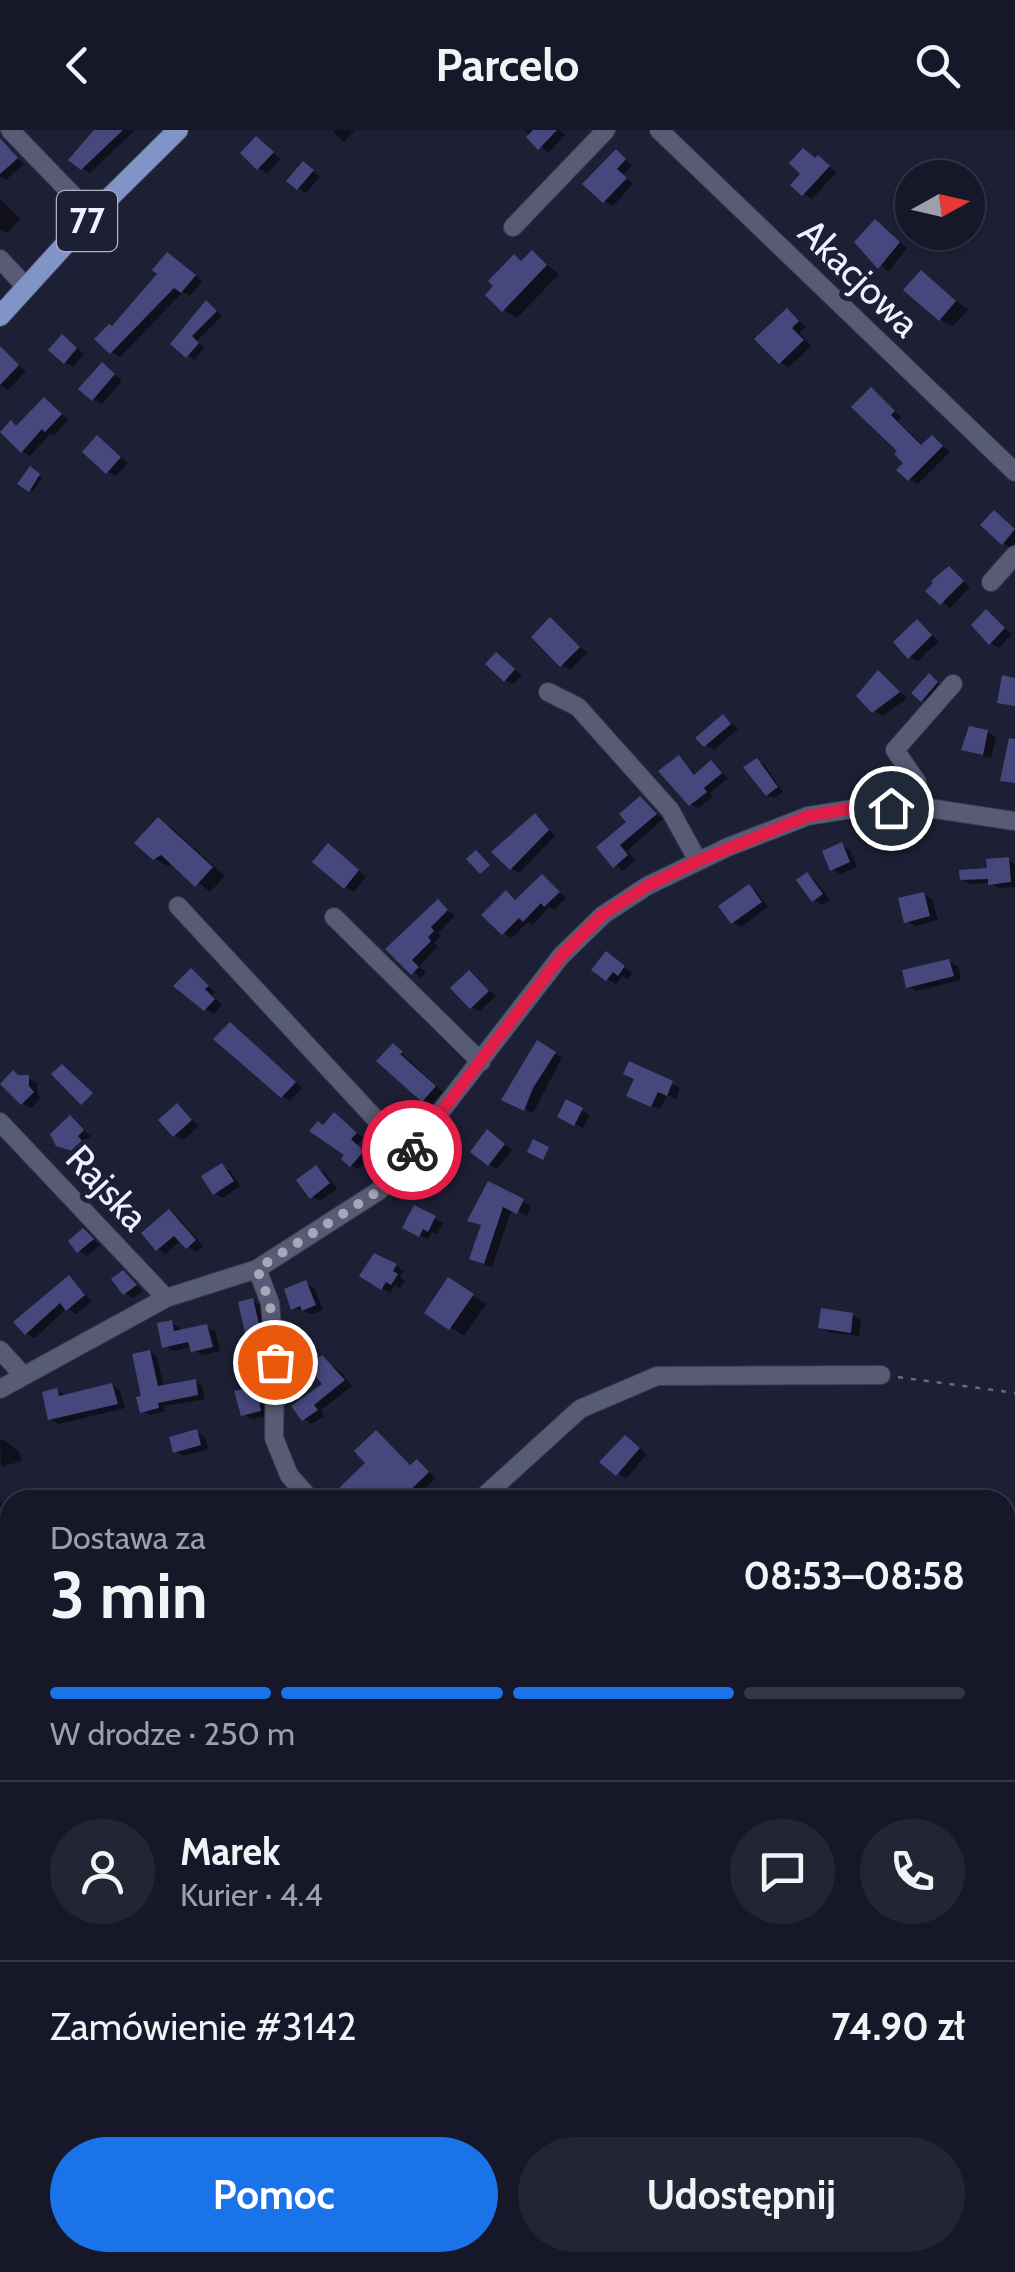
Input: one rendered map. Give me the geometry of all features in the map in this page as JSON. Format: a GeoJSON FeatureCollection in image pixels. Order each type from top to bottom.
{"type":"FeatureCollection","features":[{"type":"Feature","properties":{"kind":"main road","name":"77"},"geometry":{"type":"LineString","coordinates":[[0,316],[92,215],[178,130]]}},
{"type":"Feature","properties":{"kind":"street"},"geometry":{"type":"LineString","coordinates":[[10,130],[92,215]]}},
{"type":"Feature","properties":{"kind":"street"},"geometry":{"type":"LineString","coordinates":[[514,227],[606,130]]}},
{"type":"Feature","properties":{"kind":"street","name":"Akacjowa"},"geometry":{"type":"LineString","coordinates":[[659,130],[1015,472]]}},
{"type":"Feature","properties":{"kind":"street"},"geometry":{"type":"LineString","coordinates":[[0,259],[27,288]]}},
{"type":"Feature","properties":{"kind":"street"},"geometry":{"type":"LineString","coordinates":[[991,582],[1015,555]]}},
{"type":"Feature","properties":{"kind":"street"},"geometry":{"type":"LineString","coordinates":[[918,808],[918,782],[894,750],[953,684]]}},
{"type":"Feature","properties":{"kind":"street"},"geometry":{"type":"LineString","coordinates":[[548,692],[578,706],[670,810],[698,861]]}},
{"type":"Feature","properties":{"kind":"street"},"geometry":{"type":"LineString","coordinates":[[0,1389],[166,1298],[257,1269],[380,1190],[561,956],[602,915],[647,886],[808,816],[864,806],[918,808],[1015,821]]}},
{"type":"Feature","properties":{"kind":"street"},"geometry":{"type":"LineString","coordinates":[[178,906],[408,1154]]}},
{"type":"Feature","properties":{"kind":"street"},"geometry":{"type":"LineString","coordinates":[[334,917],[481,1062]]}},
{"type":"Feature","properties":{"kind":"street","name":"Rajska"},"geometry":{"type":"LineString","coordinates":[[0,1122],[166,1298]]}},
{"type":"Feature","properties":{"kind":"street"},"geometry":{"type":"LineString","coordinates":[[257,1269],[270,1303],[275,1362],[274,1438],[289,1475],[303,1490]]}},
{"type":"Feature","properties":{"kind":"street"},"geometry":{"type":"LineString","coordinates":[[0,1350],[24,1376]]}},
{"type":"Feature","properties":{"kind":"street"},"geometry":{"type":"LineString","coordinates":[[491,1490],[580,1409],[657,1376],[881,1374]]}},
{"type":"Feature","properties":{"kind":"path"},"geometry":{"type":"LineString","coordinates":[[881,1374],[1015,1393]]}},
{"type":"Feature","properties":{"kind":"building"},"geometry":{"type":"Polygon","coordinates":[[[94,130],[123,130],[81,170],[68,160],[94,130]]]}},
{"type":"Feature","properties":{"kind":"building"},"geometry":{"type":"Polygon","coordinates":[[[533,130],[557,130],[538,150],[526,137],[533,130]]]}},
{"type":"Feature","properties":{"kind":"building"},"geometry":{"type":"Polygon","coordinates":[[[256,136],[274,152],[257,170],[240,153],[256,136]]]}},
{"type":"Feature","properties":{"kind":"building"},"geometry":{"type":"Polygon","coordinates":[[[0,138],[18,158],[0,174],[0,138]]]}},
{"type":"Feature","properties":{"kind":"building"},"geometry":{"type":"Polygon","coordinates":[[[803,148],[830,166],[802,196],[790,185],[800,174],[789,163],[803,148]]]}},
{"type":"Feature","properties":{"kind":"building"},"geometry":{"type":"Polygon","coordinates":[[[616,149],[626,159],[617,169],[627,178],[603,203],[582,184],[616,149]]]}},
{"type":"Feature","properties":{"kind":"building"},"geometry":{"type":"Polygon","coordinates":[[[303,161],[314,170],[297,190],[286,181],[303,161]]]}},
{"type":"Feature","properties":{"kind":"building"},"geometry":{"type":"Polygon","coordinates":[[[875,219],[895,237],[895,248],[878,269],[854,242],[875,219]]]}},
{"type":"Feature","properties":{"kind":"building"},"geometry":{"type":"Polygon","coordinates":[[[532,250],[547,265],[502,312],[485,295],[493,286],[488,281],[514,254],[521,261],[532,250]]]}},
{"type":"Feature","properties":{"kind":"building"},"geometry":{"type":"Polygon","coordinates":[[[167,252],[196,275],[181,293],[174,288],[110,354],[94,339],[109,324],[112,326],[157,274],[152,270],[167,252]]]}},
{"type":"Feature","properties":{"kind":"building"},"geometry":{"type":"Polygon","coordinates":[[[921,270],[956,301],[939,321],[903,290],[921,270]]]}},
{"type":"Feature","properties":{"kind":"building"},"geometry":{"type":"Polygon","coordinates":[[[206,300],[217,311],[192,336],[199,343],[186,358],[170,344],[206,300]]]}},
{"type":"Feature","properties":{"kind":"building"},"geometry":{"type":"Polygon","coordinates":[[[787,308],[799,321],[792,328],[804,340],[779,364],[754,339],[787,308]]]}},
{"type":"Feature","properties":{"kind":"building"},"geometry":{"type":"Polygon","coordinates":[[[62,334],[77,348],[64,364],[48,350],[62,334]]]}},
{"type":"Feature","properties":{"kind":"building"},"geometry":{"type":"Polygon","coordinates":[[[0,346],[19,365],[0,385],[0,346]]]}},
{"type":"Feature","properties":{"kind":"building"},"geometry":{"type":"Polygon","coordinates":[[[102,362],[115,374],[92,401],[78,389],[102,362]]]}},
{"type":"Feature","properties":{"kind":"building"},"geometry":{"type":"Polygon","coordinates":[[[871,387],[895,411],[891,415],[921,445],[932,435],[943,446],[908,481],[896,470],[903,463],[894,454],[897,451],[851,407],[871,387]]]}},
{"type":"Feature","properties":{"kind":"building"},"geometry":{"type":"Polygon","coordinates":[[[44,397],[62,414],[21,453],[0,432],[11,420],[16,426],[44,397]]]}},
{"type":"Feature","properties":{"kind":"building"},"geometry":{"type":"Polygon","coordinates":[[[97,435],[121,457],[106,474],[82,452],[97,435]]]}},
{"type":"Feature","properties":{"kind":"building"},"geometry":{"type":"Polygon","coordinates":[[[30,466],[40,474],[29,492],[17,484],[30,466]]]}},
{"type":"Feature","properties":{"kind":"building"},"geometry":{"type":"Polygon","coordinates":[[[994,510],[1015,529],[1002,545],[980,525],[994,510]]]}},
{"type":"Feature","properties":{"kind":"building"},"geometry":{"type":"Polygon","coordinates":[[[949,566],[964,581],[940,605],[925,591],[949,566]]]}},
{"type":"Feature","properties":{"kind":"building"},"geometry":{"type":"Polygon","coordinates":[[[986,609],[1005,628],[989,645],[971,625],[986,609]]]}},
{"type":"Feature","properties":{"kind":"building"},"geometry":{"type":"Polygon","coordinates":[[[550,617],[580,647],[560,667],[531,637],[550,617]]]}},
{"type":"Feature","properties":{"kind":"building"},"geometry":{"type":"Polygon","coordinates":[[[917,619],[932,635],[908,659],[893,642],[917,619]]]}},
{"type":"Feature","properties":{"kind":"building"},"geometry":{"type":"Polygon","coordinates":[[[496,652],[515,669],[504,682],[485,664],[496,652]]]}},
{"type":"Feature","properties":{"kind":"building"},"geometry":{"type":"Polygon","coordinates":[[[878,670],[900,692],[872,713],[856,696],[878,670]]]}},
{"type":"Feature","properties":{"kind":"building"},"geometry":{"type":"Polygon","coordinates":[[[929,673],[938,682],[921,702],[911,693],[929,673]]]}},
{"type":"Feature","properties":{"kind":"building"},"geometry":{"type":"Polygon","coordinates":[[[1002,675],[1015,678],[1015,706],[997,703],[1002,675]]]}},
{"type":"Feature","properties":{"kind":"building"},"geometry":{"type":"Polygon","coordinates":[[[723,714],[731,724],[704,747],[695,738],[723,714]]]}},
{"type":"Feature","properties":{"kind":"building"},"geometry":{"type":"Polygon","coordinates":[[[969,726],[988,730],[983,755],[961,750],[969,726]]]}},
{"type":"Feature","properties":{"kind":"building"},"geometry":{"type":"Polygon","coordinates":[[[1009,738],[1015,739],[1015,783],[1000,781],[1009,738]]]}},
{"type":"Feature","properties":{"kind":"building"},"geometry":{"type":"Polygon","coordinates":[[[679,755],[694,775],[711,760],[722,773],[689,806],[658,771],[679,755]]]}},
{"type":"Feature","properties":{"kind":"building"},"geometry":{"type":"Polygon","coordinates":[[[757,758],[778,787],[766,796],[743,767],[757,758]]]}},
{"type":"Feature","properties":{"kind":"building"},"geometry":{"type":"Polygon","coordinates":[[[640,796],[657,814],[620,845],[628,855],[613,868],[596,847],[626,822],[619,814],[640,796]]]}},
{"type":"Feature","properties":{"kind":"building"},"geometry":{"type":"Polygon","coordinates":[[[535,813],[549,830],[510,870],[491,852],[535,813]]]}},
{"type":"Feature","properties":{"kind":"building"},"geometry":{"type":"Polygon","coordinates":[[[158,817],[213,867],[195,887],[161,855],[153,860],[134,843],[158,817]]]}},
{"type":"Feature","properties":{"kind":"building"},"geometry":{"type":"Polygon","coordinates":[[[842,842],[850,862],[830,871],[822,851],[842,842]]]}},
{"type":"Feature","properties":{"kind":"building"},"geometry":{"type":"Polygon","coordinates":[[[328,843],[359,870],[344,889],[312,862],[328,843]]]}},
{"type":"Feature","properties":{"kind":"building"},"geometry":{"type":"Polygon","coordinates":[[[476,850],[490,865],[480,874],[466,859],[476,850]]]}},
{"type":"Feature","properties":{"kind":"building"},"geometry":{"type":"Polygon","coordinates":[[[1009,857],[1011,882],[988,885],[988,879],[960,880],[959,870],[987,868],[986,859],[1009,857]]]}},
{"type":"Feature","properties":{"kind":"building"},"geometry":{"type":"Polygon","coordinates":[[[807,872],[823,894],[812,902],[796,880],[807,872]]]}},
{"type":"Feature","properties":{"kind":"building"},"geometry":{"type":"Polygon","coordinates":[[[542,874],[560,892],[544,907],[541,903],[523,922],[519,918],[502,935],[481,915],[506,890],[515,900],[542,874]]]}},
{"type":"Feature","properties":{"kind":"building"},"geometry":{"type":"Polygon","coordinates":[[[749,884],[762,902],[731,924],[718,906],[749,884]]]}},
{"type":"Feature","properties":{"kind":"building"},"geometry":{"type":"Polygon","coordinates":[[[924,892],[930,916],[904,923],[898,898],[924,892]]]}},
{"type":"Feature","properties":{"kind":"building"},"geometry":{"type":"Polygon","coordinates":[[[438,899],[448,910],[431,927],[431,941],[412,960],[419,967],[411,975],[385,949],[438,899]]]}},
{"type":"Feature","properties":{"kind":"building"},"geometry":{"type":"Polygon","coordinates":[[[606,951],[625,966],[618,976],[613,972],[606,981],[591,970],[606,951]]]}},
{"type":"Feature","properties":{"kind":"building"},"geometry":{"type":"Polygon","coordinates":[[[949,959],[954,976],[906,988],[902,970],[949,959]]]}},
{"type":"Feature","properties":{"kind":"building"},"geometry":{"type":"Polygon","coordinates":[[[191,968],[209,986],[205,989],[215,999],[204,1011],[173,986],[191,968]]]}},
{"type":"Feature","properties":{"kind":"building"},"geometry":{"type":"Polygon","coordinates":[[[469,970],[489,991],[470,1009],[450,988],[469,970]]]}},
{"type":"Feature","properties":{"kind":"building"},"geometry":{"type":"Polygon","coordinates":[[[230,1022],[296,1082],[281,1098],[213,1039],[230,1022]]]}},
{"type":"Feature","properties":{"kind":"building"},"geometry":{"type":"Polygon","coordinates":[[[537,1040],[556,1052],[533,1088],[524,1111],[501,1100],[537,1040]]]}},
{"type":"Feature","properties":{"kind":"building"},"geometry":{"type":"Polygon","coordinates":[[[393,1043],[436,1086],[422,1102],[376,1061],[393,1043]]]}},
{"type":"Feature","properties":{"kind":"building"},"geometry":{"type":"Polygon","coordinates":[[[629,1061],[673,1081],[667,1096],[658,1092],[651,1107],[626,1096],[634,1079],[623,1074],[629,1061]]]}},
{"type":"Feature","properties":{"kind":"building"},"geometry":{"type":"Polygon","coordinates":[[[62,1064],[93,1093],[81,1105],[51,1074],[62,1064]]]}},
{"type":"Feature","properties":{"kind":"building"},"geometry":{"type":"Polygon","coordinates":[[[13,1070],[18,1075],[29,1075],[29,1086],[34,1092],[21,1105],[0,1084],[13,1070]]]}},
{"type":"Feature","properties":{"kind":"building"},"geometry":{"type":"Polygon","coordinates":[[[566,1099],[583,1108],[574,1126],[557,1117],[566,1099]]]}},
{"type":"Feature","properties":{"kind":"building"},"geometry":{"type":"Polygon","coordinates":[[[177,1103],[192,1120],[173,1137],[158,1120],[177,1103]]]}},
{"type":"Feature","properties":{"kind":"building"},"geometry":{"type":"Polygon","coordinates":[[[334,1112],[357,1133],[351,1139],[364,1151],[350,1167],[341,1159],[344,1155],[309,1131],[318,1121],[323,1125],[334,1112]]]}},
{"type":"Feature","properties":{"kind":"building"},"geometry":{"type":"Polygon","coordinates":[[[70,1115],[84,1130],[78,1136],[82,1141],[72,1151],[56,1146],[50,1134],[70,1115]]]}},
{"type":"Feature","properties":{"kind":"building"},"geometry":{"type":"Polygon","coordinates":[[[487,1129],[505,1144],[488,1166],[470,1152],[487,1129]]]}},
{"type":"Feature","properties":{"kind":"building"},"geometry":{"type":"Polygon","coordinates":[[[533,1139],[549,1147],[543,1160],[527,1152],[533,1139]]]}},
{"type":"Feature","properties":{"kind":"building"},"geometry":{"type":"Polygon","coordinates":[[[222,1163],[234,1181],[213,1195],[201,1176],[222,1163]]]}},
{"type":"Feature","properties":{"kind":"building"},"geometry":{"type":"Polygon","coordinates":[[[316,1165],[330,1183],[310,1199],[296,1180],[316,1165]]]}},
{"type":"Feature","properties":{"kind":"building"},"geometry":{"type":"Polygon","coordinates":[[[488,1181],[524,1199],[517,1214],[503,1207],[484,1264],[469,1259],[481,1225],[467,1221],[488,1181]]]}},
{"type":"Feature","properties":{"kind":"building"},"geometry":{"type":"Polygon","coordinates":[[[414,1205],[436,1216],[428,1232],[423,1229],[419,1237],[402,1228],[414,1205]]]}},
{"type":"Feature","properties":{"kind":"building"},"geometry":{"type":"Polygon","coordinates":[[[169,1209],[196,1240],[186,1249],[174,1236],[156,1251],[141,1233],[169,1209]]]}},
{"type":"Feature","properties":{"kind":"building"},"geometry":{"type":"Polygon","coordinates":[[[83,1228],[94,1239],[77,1253],[68,1241],[83,1228]]]}},
{"type":"Feature","properties":{"kind":"building"},"geometry":{"type":"Polygon","coordinates":[[[374,1253],[397,1264],[393,1271],[398,1274],[391,1285],[386,1282],[381,1290],[359,1276],[374,1253]]]}},
{"type":"Feature","properties":{"kind":"building"},"geometry":{"type":"Polygon","coordinates":[[[123,1270],[137,1285],[123,1295],[111,1279],[123,1270]]]}},
{"type":"Feature","properties":{"kind":"building"},"geometry":{"type":"Polygon","coordinates":[[[69,1275],[85,1295],[66,1311],[60,1303],[25,1335],[13,1322],[69,1275]]]}},
{"type":"Feature","properties":{"kind":"building"},"geometry":{"type":"Polygon","coordinates":[[[448,1277],[474,1294],[449,1330],[424,1313],[448,1277]]]}},
{"type":"Feature","properties":{"kind":"building"},"geometry":{"type":"Polygon","coordinates":[[[306,1280],[316,1305],[302,1311],[300,1306],[291,1310],[284,1289],[306,1280]]]}},
{"type":"Feature","properties":{"kind":"building"},"geometry":{"type":"Polygon","coordinates":[[[253,1298],[260,1329],[245,1333],[238,1302],[253,1298]]]}},
{"type":"Feature","properties":{"kind":"building"},"geometry":{"type":"Polygon","coordinates":[[[821,1308],[853,1313],[851,1333],[818,1328],[821,1308]]]}},
{"type":"Feature","properties":{"kind":"building"},"geometry":{"type":"Polygon","coordinates":[[[172,1320],[174,1331],[207,1324],[213,1347],[191,1352],[188,1342],[162,1348],[157,1323],[172,1320]]]}},
{"type":"Feature","properties":{"kind":"building"},"geometry":{"type":"Polygon","coordinates":[[[150,1350],[158,1386],[196,1379],[198,1395],[158,1403],[159,1408],[140,1413],[136,1397],[141,1396],[132,1354],[150,1350]]]}},
{"type":"Feature","properties":{"kind":"building"},"geometry":{"type":"Polygon","coordinates":[[[322,1355],[345,1380],[314,1405],[318,1410],[302,1421],[291,1406],[322,1384],[308,1366],[322,1355]]]}},
{"type":"Feature","properties":{"kind":"building"},"geometry":{"type":"Polygon","coordinates":[[[112,1383],[118,1404],[48,1420],[42,1392],[57,1388],[59,1396],[112,1383]]]}},
{"type":"Feature","properties":{"kind":"building"},"geometry":{"type":"Polygon","coordinates":[[[256,1386],[261,1411],[241,1416],[234,1391],[256,1386]]]}},
{"type":"Feature","properties":{"kind":"building"},"geometry":{"type":"Polygon","coordinates":[[[197,1429],[201,1445],[173,1453],[169,1437],[197,1429]]]}},
{"type":"Feature","properties":{"kind":"building"},"geometry":{"type":"Polygon","coordinates":[[[376,1430],[410,1465],[417,1459],[429,1472],[410,1490],[337,1490],[365,1463],[354,1451],[376,1430]]]}},
{"type":"Feature","properties":{"kind":"building"},"geometry":{"type":"Polygon","coordinates":[[[625,1435],[640,1448],[616,1476],[599,1462],[625,1435]]]}},
{"type":"Feature","properties":{"kind":"way so far"},"geometry":{"type":"LineString","coordinates":[[275,1362],[270,1303],[257,1269],[380,1190],[412,1150]]}},
{"type":"Feature","properties":{"kind":"route"},"geometry":{"type":"LineString","coordinates":[[412,1150],[561,956],[602,915],[647,886],[698,861],[808,816],[864,806],[891,808]]}}]}
